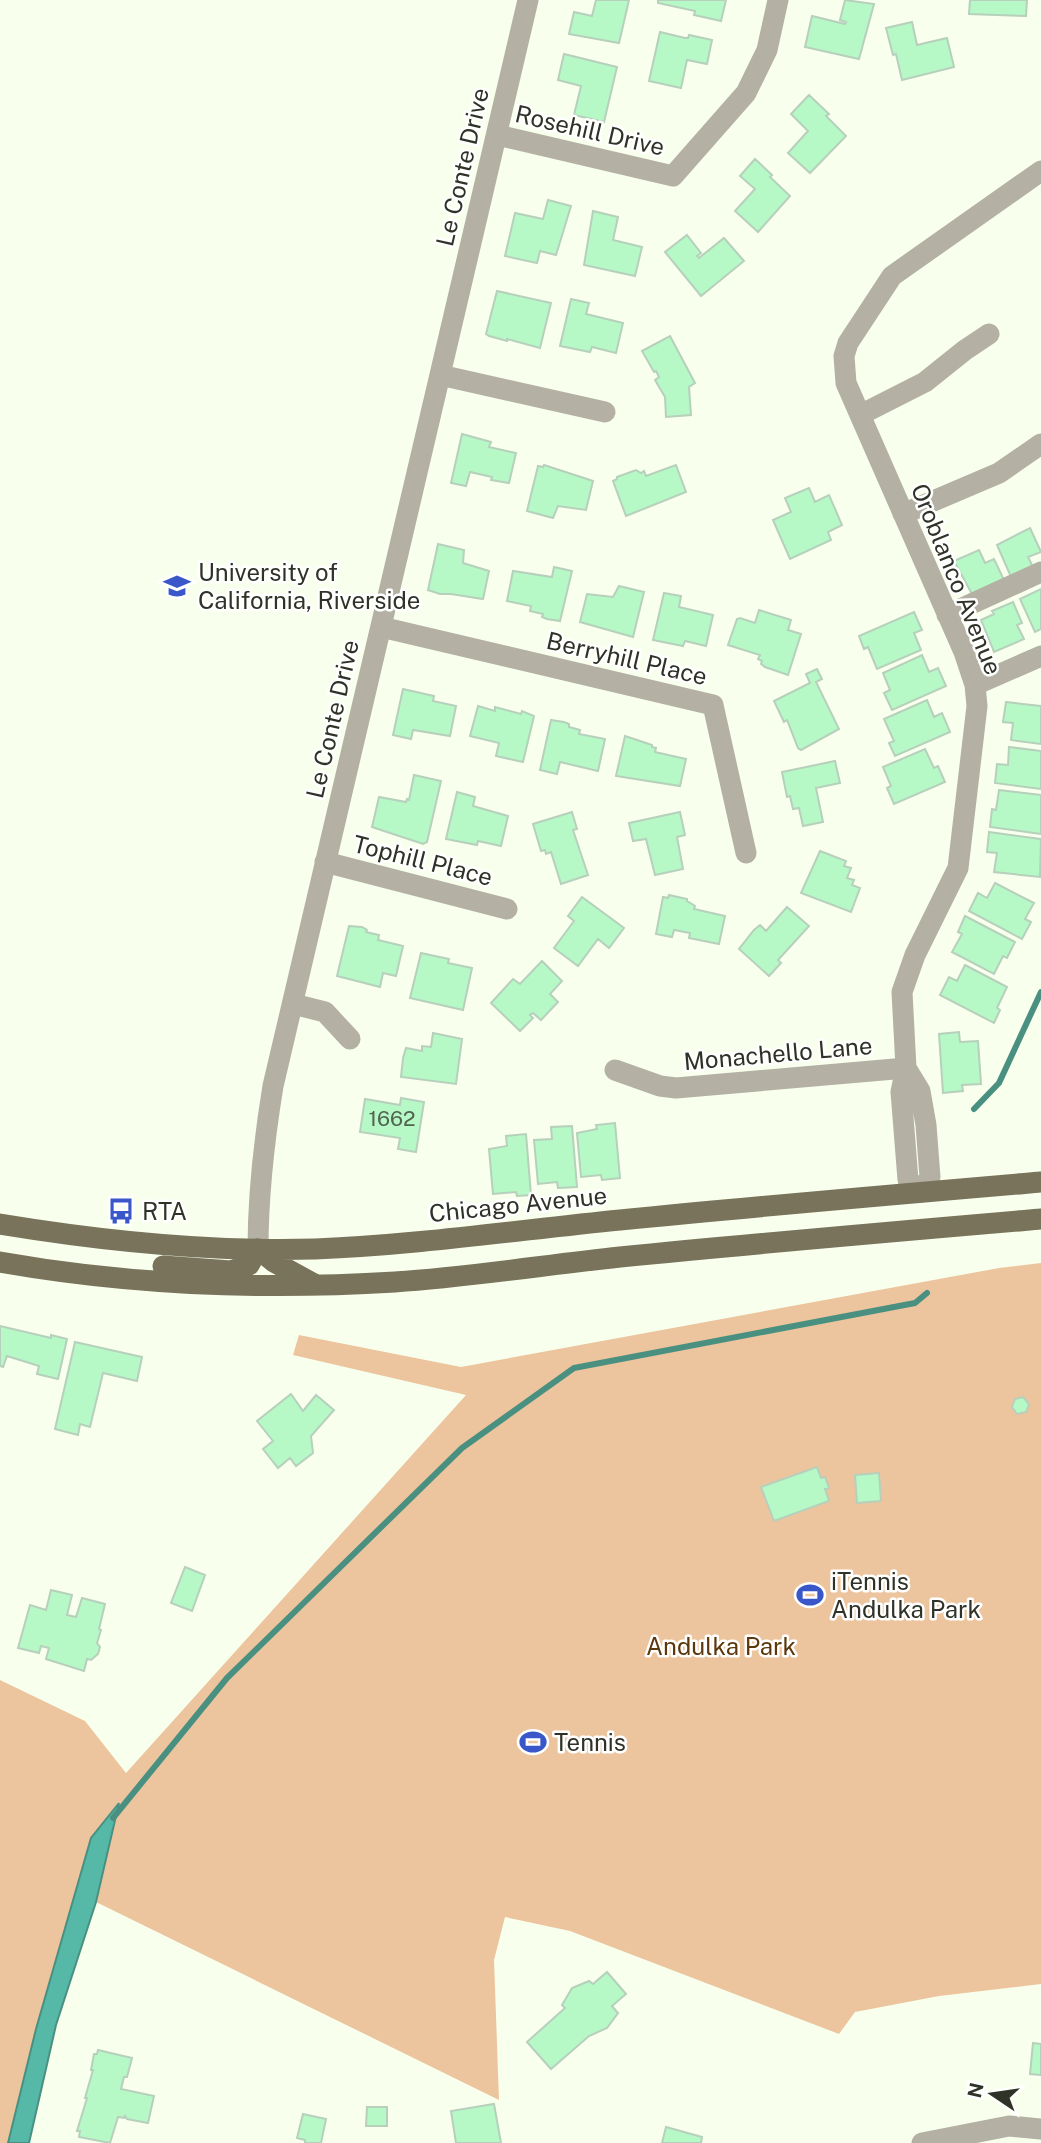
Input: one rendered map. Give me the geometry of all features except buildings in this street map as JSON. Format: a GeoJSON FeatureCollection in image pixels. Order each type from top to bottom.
{"type":"FeatureCollection","features":[{"type":"Feature","properties":{"kind":"main road","name":"Chicago Avenue"},"geometry":{"type":"LineString","coordinates":[[0,1223],[50,1232],[201,1247],[258,1249],[393,1244],[576,1224],[1041,1182]]}},
{"type":"Feature","properties":{"kind":"main road"},"geometry":{"type":"LineString","coordinates":[[0,1262],[42,1269],[207,1284],[317,1286],[398,1282],[824,1237],[1041,1219]]}},
{"type":"Feature","properties":{"kind":"main road"},"geometry":{"type":"LineString","coordinates":[[98,1274],[115,1263],[231,1271],[249,1265],[258,1249],[274,1262],[317,1286]]}},
{"type":"Feature","properties":{"kind":"street","name":"Le Conte Drive"},"geometry":{"type":"LineString","coordinates":[[258,1249],[264,1142],[273,1086],[528,0]]}},
{"type":"Feature","properties":{"kind":"street","name":"Rosehill Drive"},"geometry":{"type":"LineString","coordinates":[[496,135],[673,176],[746,93],[767,50],[778,0]]}},
{"type":"Feature","properties":{"kind":"street","name":"Oroblanco Avenue"},"geometry":{"type":"LineString","coordinates":[[921,1192],[930,1177],[926,1125],[920,1091],[906,1068],[902,992],[915,955],[958,869],[977,706],[975,685],[947,615],[846,383],[844,356],[848,343],[892,276],[1041,171]]}},
{"type":"Feature","properties":{"kind":"street"},"geometry":{"type":"LineString","coordinates":[[860,415],[925,382],[989,334]]}},
{"type":"Feature","properties":{"kind":"street"},"geometry":{"type":"LineString","coordinates":[[440,375],[605,412]]}},
{"type":"Feature","properties":{"kind":"street"},"geometry":{"type":"LineString","coordinates":[[903,514],[999,473],[1041,444]]}},
{"type":"Feature","properties":{"kind":"street"},"geometry":{"type":"LineString","coordinates":[[947,615],[1041,572]]}},
{"type":"Feature","properties":{"kind":"street","name":"Berryhill Place"},"geometry":{"type":"LineString","coordinates":[[381,627],[713,705],[746,853]]}},
{"type":"Feature","properties":{"kind":"street"},"geometry":{"type":"LineString","coordinates":[[975,685],[1041,656]]}},
{"type":"Feature","properties":{"kind":"street","name":"Tophill Place"},"geometry":{"type":"LineString","coordinates":[[325,862],[507,909]]}},
{"type":"Feature","properties":{"kind":"street"},"geometry":{"type":"LineString","coordinates":[[293,1004],[325,1013],[350,1040]]}},
{"type":"Feature","properties":{"kind":"street","name":"Monachello Lane"},"geometry":{"type":"LineString","coordinates":[[615,1070],[660,1086],[676,1088],[906,1068]]}},
{"type":"Feature","properties":{"kind":"street"},"geometry":{"type":"LineString","coordinates":[[922,2143],[1009,2126],[1041,2130]]}},
{"type":"Feature","properties":{"kind":"green space","name":"Andulka Park"},"geometry":{"type":"Polygon","coordinates":[[[1041,1263],[1041,1984],[939,1996],[855,2012],[839,2034],[570,1931],[505,1917],[494,1960],[499,2100],[96,1902],[56,2025],[29,2143],[0,2143],[0,1680],[85,1721],[126,1773],[466,1395],[293,1355],[299,1335],[461,1367],[999,1268],[1041,1263]]]}},
{"type":"Feature","properties":{"kind":"water"},"geometry":{"type":"Polygon","coordinates":[[[119,1803],[96,1902],[56,2025],[29,2143],[8,2143],[36,2029],[91,1838],[119,1803]]]}},
{"type":"Feature","properties":{"kind":"waterway"},"geometry":{"type":"LineString","coordinates":[[974,1109],[999,1083],[1041,992]]}},
{"type":"Feature","properties":{"kind":"waterway"},"geometry":{"type":"LineString","coordinates":[[113,1818],[227,1678],[462,1448],[574,1368],[915,1303],[927,1293]]}},
{"type":"Feature","properties":{"kind":"place","name":"University of California, Riverside"},"geometry":{"type":"Point","coordinates":[177,586]}},
{"type":"Feature","properties":{"kind":"place","name":"RTA"},"geometry":{"type":"Point","coordinates":[121,1211]}},
{"type":"Feature","properties":{"kind":"place","name":"iTennis Andulka Park"},"geometry":{"type":"Point","coordinates":[810,1595]}},
{"type":"Feature","properties":{"kind":"place","name":"Tennis"},"geometry":{"type":"Point","coordinates":[533,1742]}}]}
